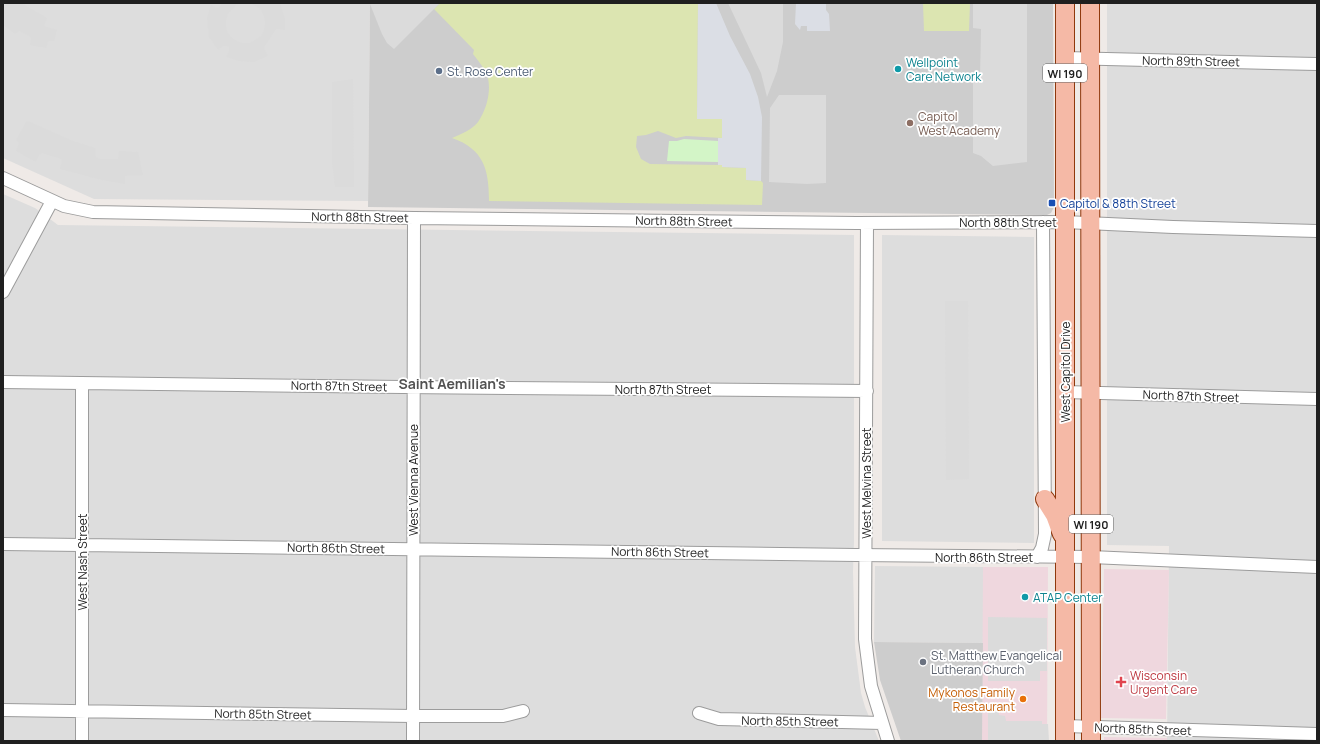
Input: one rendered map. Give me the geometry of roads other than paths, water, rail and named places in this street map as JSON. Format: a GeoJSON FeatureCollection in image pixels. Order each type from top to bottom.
{"type":"FeatureCollection","features":[{"type":"Feature","properties":{"kind":"main road","name":"West Capitol Drive"},"geometry":{"type":"LineString","coordinates":[[1065,3],[1065,734]]}},
{"type":"Feature","properties":{"kind":"main road","name":"WI 190"},"geometry":{"type":"LineString","coordinates":[[1090,3],[1091,734]]}},
{"type":"Feature","properties":{"kind":"main road"},"geometry":{"type":"LineString","coordinates":[[1045,499],[1055,515],[1065,549]]}},
{"type":"Feature","properties":{"kind":"street","name":"North 89th Street"},"geometry":{"type":"LineString","coordinates":[[1065,58],[1317,64]]}},
{"type":"Feature","properties":{"kind":"street","name":"North 88th Street"},"geometry":{"type":"LineString","coordinates":[[3,178],[64,206],[93,212],[414,218],[867,223],[1065,222],[1181,228],[1317,231]]}},
{"type":"Feature","properties":{"kind":"street"},"geometry":{"type":"LineString","coordinates":[[3,292],[52,201]]}},
{"type":"Feature","properties":{"kind":"street","name":"West Vienna Avenue"},"geometry":{"type":"LineString","coordinates":[[413,741],[414,218]]}},
{"type":"Feature","properties":{"kind":"street","name":"West Capitol Drive"},"geometry":{"type":"LineString","coordinates":[[1037,557],[1042,548],[1044,539],[1045,499],[1043,222]]}},
{"type":"Feature","properties":{"kind":"street","name":"West Melvina Street"},"geometry":{"type":"LineString","coordinates":[[867,223],[865,639],[871,686],[888,741]]}},
{"type":"Feature","properties":{"kind":"street","name":"North 87th Street"},"geometry":{"type":"LineString","coordinates":[[3,382],[866,391]]}},
{"type":"Feature","properties":{"kind":"street","name":"West Nash Street"},"geometry":{"type":"LineString","coordinates":[[82,383],[82,741]]}},
{"type":"Feature","properties":{"kind":"street","name":"North 87th Street"},"geometry":{"type":"LineString","coordinates":[[1065,392],[1317,399]]}},
{"type":"Feature","properties":{"kind":"street","name":"North 86th Street"},"geometry":{"type":"LineString","coordinates":[[3,544],[1037,557],[1065,549],[1091,557],[1317,567]]}},
{"type":"Feature","properties":{"kind":"street","name":"North 85th Street"},"geometry":{"type":"LineString","coordinates":[[3,710],[413,716],[503,716],[523,711]]}},
{"type":"Feature","properties":{"kind":"street","name":"North 85th Street"},"geometry":{"type":"LineString","coordinates":[[699,713],[719,720],[882,723]]}},
{"type":"Feature","properties":{"kind":"street","name":"North 85th Street"},"geometry":{"type":"LineString","coordinates":[[1065,734],[1317,734]]}},
{"type":"Feature","properties":{"kind":"place","name":"Wellpoint Care Network"},"geometry":{"type":"Point","coordinates":[898,69]}},
{"type":"Feature","properties":{"kind":"place","name":"St. Rose Center"},"geometry":{"type":"Point","coordinates":[439,71]}},
{"type":"Feature","properties":{"kind":"place","name":"Capitol West Academy"},"geometry":{"type":"Point","coordinates":[910,123]}},
{"type":"Feature","properties":{"kind":"place","name":"Capitol & 88th Street"},"geometry":{"type":"Point","coordinates":[1052,203]}},
{"type":"Feature","properties":{"kind":"place","name":"ATAP Center"},"geometry":{"type":"Point","coordinates":[1025,597]}},
{"type":"Feature","properties":{"kind":"place","name":"St. Matthew Evangelical Lutheran Church"},"geometry":{"type":"Point","coordinates":[923,662]}},
{"type":"Feature","properties":{"kind":"place","name":"Wisconsin Urgent Care"},"geometry":{"type":"Point","coordinates":[1121,682]}},
{"type":"Feature","properties":{"kind":"place","name":"Mykonos Family Restaurant"},"geometry":{"type":"Point","coordinates":[1023,699]}},
{"type":"Feature","properties":{"kind":"district","name":"Saint Aemilian's"},"geometry":{"type":"Point","coordinates":[452,383]}}]}
